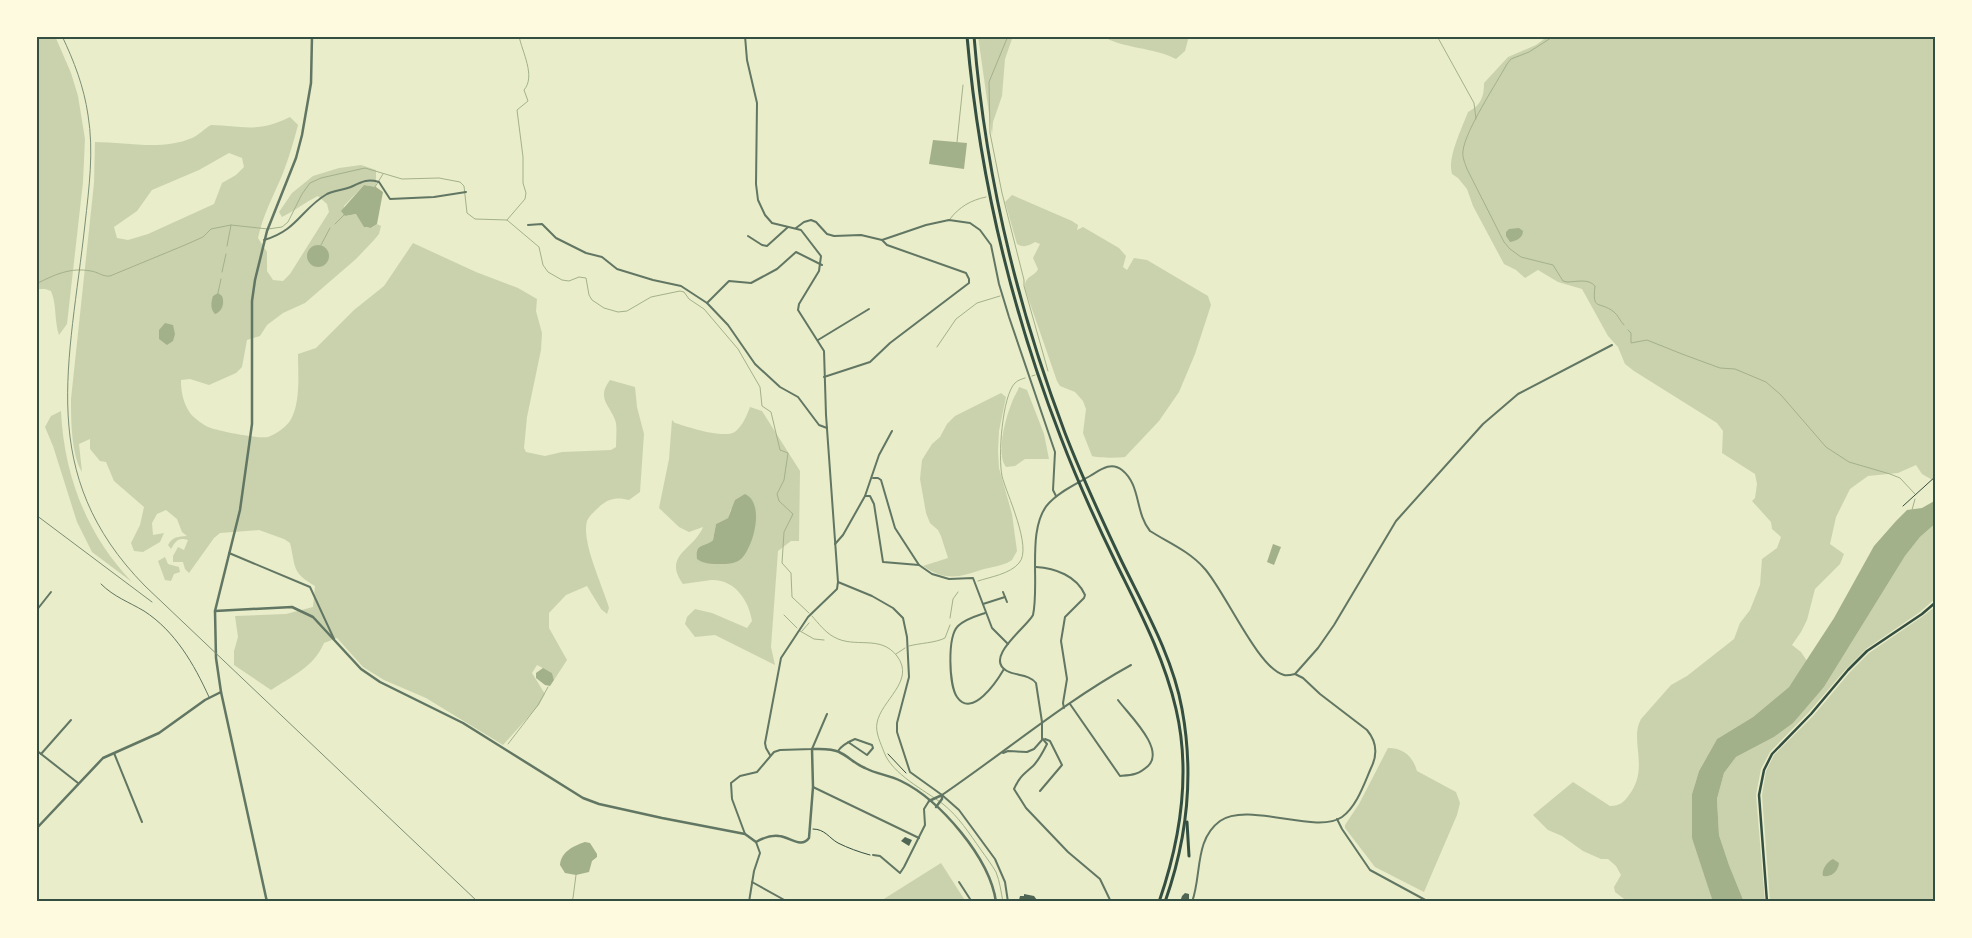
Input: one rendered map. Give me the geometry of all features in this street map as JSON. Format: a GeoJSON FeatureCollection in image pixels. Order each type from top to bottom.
{"type":"FeatureCollection","features":[{"type":"Feature","properties":{"kind":"highway"},"geometry":{"type":"LineString","coordinates":[[968,36],[978,124],[992,203],[1023,328],[1061,437],[1097,524],[1151,634],[1177,710],[1183,768],[1180,818],[1172,860],[1159,902]]}},
{"type":"Feature","properties":{"kind":"highway"},"geometry":{"type":"LineString","coordinates":[[974,36],[980,100],[993,178],[1008,251],[1028,326],[1066,434],[1118,554],[1156,630],[1167,657],[1182,708],[1188,766],[1186,817],[1178,861],[1166,902]]}},
{"type":"Feature","properties":{"kind":"highway"},"geometry":{"type":"LineString","coordinates":[[1186,817],[1190,856]]}},
{"type":"Feature","properties":{"kind":"main road"},"geometry":{"type":"LineString","coordinates":[[1767,902],[1759,795],[1764,770],[1772,754],[1811,714],[1848,670],[1867,651],[1922,614],[1936,602]]}},
{"type":"Feature","properties":{"kind":"street"},"geometry":{"type":"LineString","coordinates":[[267,902],[221,692],[216,658],[215,611],[240,510],[252,424],[252,301],[255,280],[264,240],[296,158],[302,135],[311,83],[312,36]]}},
{"type":"Feature","properties":{"kind":"street"},"geometry":{"type":"LineString","coordinates":[[745,36],[747,60],[757,103],[756,184],[758,200],[765,215],[772,223],[800,230],[814,244],[821,256],[822,265],[820,271],[799,304],[798,310],[824,351],[827,428],[838,582],[836,589],[808,617],[781,658],[766,743],[766,748],[770,755]]}},
{"type":"Feature","properties":{"kind":"street"},"geometry":{"type":"LineString","coordinates":[[264,240],[285,232],[328,193],[352,187],[364,180],[379,182],[390,199],[434,197],[465,192]]}},
{"type":"Feature","properties":{"kind":"street"},"geometry":{"type":"LineString","coordinates":[[796,228],[804,222],[811,220],[816,222],[827,234],[834,236],[861,235],[882,240],[926,225],[949,220],[961,220],[970,222],[988,238],[999,284],[1019,348],[1055,452],[1053,490],[1056,496]]}},
{"type":"Feature","properties":{"kind":"street"},"geometry":{"type":"LineString","coordinates":[[528,225],[542,224],[562,242],[602,257],[617,269],[681,286],[706,303],[728,325],[755,364],[780,387],[798,397],[819,425],[827,428]]}},
{"type":"Feature","properties":{"kind":"street"},"geometry":{"type":"LineString","coordinates":[[748,236],[762,246],[767,246],[788,227]]}},
{"type":"Feature","properties":{"kind":"street"},"geometry":{"type":"LineString","coordinates":[[824,376],[870,362],[890,343],[969,283],[966,274],[886,245],[882,240]]}},
{"type":"Feature","properties":{"kind":"street"},"geometry":{"type":"LineString","coordinates":[[706,303],[729,281],[750,283],[777,269],[796,252],[822,265]]}},
{"type":"Feature","properties":{"kind":"street"},"geometry":{"type":"LineString","coordinates":[[818,340],[869,309]]}},
{"type":"Feature","properties":{"kind":"street"},"geometry":{"type":"LineString","coordinates":[[1295,674],[1318,648],[1334,625],[1396,522],[1483,424],[1518,394],[1612,345]]}},
{"type":"Feature","properties":{"kind":"street"},"geometry":{"type":"LineString","coordinates":[[835,544],[843,535],[865,496],[880,455],[892,431]]}},
{"type":"Feature","properties":{"kind":"street"},"geometry":{"type":"LineString","coordinates":[[1111,902],[1100,879],[1068,852],[1017,795],[1014,789],[1020,776],[1039,759],[1047,744],[1044,739],[1036,683],[1029,678],[1004,669],[1000,658],[1008,644],[1030,621],[1033,615],[1039,521],[1048,504],[1056,496],[1090,475],[1111,466],[1119,468],[1133,482],[1145,525],[1150,531],[1175,544],[1202,565],[1212,576],[1228,606],[1264,659],[1278,673],[1284,676],[1295,674],[1303,678],[1320,694],[1367,730],[1373,737],[1376,748],[1376,759],[1353,806],[1337,819],[1332,821],[1311,821],[1241,814],[1227,817],[1214,826],[1204,842],[1192,902]]}},
{"type":"Feature","properties":{"kind":"street"},"geometry":{"type":"LineString","coordinates":[[873,478],[881,480],[895,528],[919,565],[932,574],[949,580],[973,578],[992,628],[1008,644]]}},
{"type":"Feature","properties":{"kind":"street"},"geometry":{"type":"LineString","coordinates":[[865,496],[870,496],[874,504],[883,562],[919,565]]}},
{"type":"Feature","properties":{"kind":"street"},"geometry":{"type":"LineString","coordinates":[[229,553],[310,587],[336,641]]}},
{"type":"Feature","properties":{"kind":"street"},"geometry":{"type":"LineString","coordinates":[[1036,567],[1046,567],[1059,571],[1074,580],[1085,595],[1066,615],[1061,638],[1067,679],[1063,703],[1064,708]]}},
{"type":"Feature","properties":{"kind":"street"},"geometry":{"type":"LineString","coordinates":[[838,582],[872,596],[893,608],[903,618],[909,677],[897,723],[897,732],[910,772],[959,810],[995,859],[1005,882],[1008,902]]}},
{"type":"Feature","properties":{"kind":"street"},"geometry":{"type":"LineString","coordinates":[[36,611],[51,592]]}},
{"type":"Feature","properties":{"kind":"street"},"geometry":{"type":"LineString","coordinates":[[1003,592],[1007,602]]}},
{"type":"Feature","properties":{"kind":"street"},"geometry":{"type":"LineString","coordinates":[[983,604],[1005,597]]}},
{"type":"Feature","properties":{"kind":"street"},"geometry":{"type":"LineString","coordinates":[[215,611],[292,607],[313,617],[361,669],[380,682],[463,723],[587,800],[662,818],[745,834],[756,842],[760,852],[749,902]]}},
{"type":"Feature","properties":{"kind":"street"},"geometry":{"type":"LineString","coordinates":[[985,613],[957,627],[950,642],[955,694],[966,703],[975,702],[984,696],[1004,669]]}},
{"type":"Feature","properties":{"kind":"street"},"geometry":{"type":"LineString","coordinates":[[873,855],[880,856],[900,873],[925,825],[924,809],[931,801],[1003,753],[1017,739],[1042,722],[1131,665]]}},
{"type":"Feature","properties":{"kind":"street"},"geometry":{"type":"LineString","coordinates":[[36,829],[103,758],[159,732],[208,697],[221,692]]}},
{"type":"Feature","properties":{"kind":"street"},"geometry":{"type":"LineString","coordinates":[[1070,704],[1120,776],[1137,775],[1150,764],[1153,757],[1151,745],[1135,720],[1118,700]]}},
{"type":"Feature","properties":{"kind":"street"},"geometry":{"type":"LineString","coordinates":[[756,842],[772,836],[782,836],[801,843],[806,842],[809,838],[813,786],[812,749],[828,714]]}},
{"type":"Feature","properties":{"kind":"street"},"geometry":{"type":"LineString","coordinates":[[42,754],[71,720]]}},
{"type":"Feature","properties":{"kind":"street"},"geometry":{"type":"LineString","coordinates":[[838,751],[848,742],[855,739],[872,746],[872,750],[867,755],[848,742]]}},
{"type":"Feature","properties":{"kind":"street"},"geometry":{"type":"LineString","coordinates":[[1003,753],[1031,751],[1044,739]]}},
{"type":"Feature","properties":{"kind":"street"},"geometry":{"type":"LineString","coordinates":[[1040,791],[1062,766],[1050,741],[1044,739]]}},
{"type":"Feature","properties":{"kind":"street"},"geometry":{"type":"LineString","coordinates":[[745,834],[732,799],[731,784],[740,776],[757,772],[770,755],[780,750],[812,749],[838,751],[867,769],[902,782],[937,806],[963,835],[980,859],[991,882],[996,902]]}},
{"type":"Feature","properties":{"kind":"street"},"geometry":{"type":"LineString","coordinates":[[36,750],[78,783]]}},
{"type":"Feature","properties":{"kind":"street"},"geometry":{"type":"LineString","coordinates":[[114,752],[142,822]]}},
{"type":"Feature","properties":{"kind":"street"},"geometry":{"type":"LineString","coordinates":[[813,786],[919,838]]}},
{"type":"Feature","properties":{"kind":"street"},"geometry":{"type":"LineString","coordinates":[[937,806],[942,799],[942,795]]}},
{"type":"Feature","properties":{"kind":"street"},"geometry":{"type":"LineString","coordinates":[[1337,819],[1370,870],[1429,902]]}},
{"type":"Feature","properties":{"kind":"street"},"geometry":{"type":"LineString","coordinates":[[752,882],[788,902]]}},
{"type":"Feature","properties":{"kind":"street"},"geometry":{"type":"LineString","coordinates":[[959,882],[972,902]]}},
{"type":"Feature","properties":{"kind":"lane"},"geometry":{"type":"LineString","coordinates":[[101,584],[126,603],[144,611],[167,631],[186,654],[208,697]]}},
{"type":"Feature","properties":{"kind":"path"},"geometry":{"type":"LineString","coordinates":[[1903,506],[1936,476]]}},
{"type":"Feature","properties":{"kind":"path"},"geometry":{"type":"LineString","coordinates":[[888,754],[902,769],[907,773],[910,772]]}},
{"type":"Feature","properties":{"kind":"path"},"geometry":{"type":"LineString","coordinates":[[810,829],[823,830],[836,842],[873,855]]}},
{"type":"Feature","properties":{"kind":"shaded area"},"geometry":{"type":"Polygon","coordinates":[[[36,36],[55,36],[71,73],[78,96],[85,139],[83,182],[67,324],[59,335],[51,291],[36,289],[36,36]]]}},
{"type":"Feature","properties":{"kind":"shaded area"},"geometry":{"type":"Polygon","coordinates":[[[978,36],[1013,36],[1005,59],[1002,96],[993,122],[992,135],[978,36]]]}},
{"type":"Feature","properties":{"kind":"shaded area"},"geometry":{"type":"Polygon","coordinates":[[[1102,36],[1189,36],[1185,51],[1176,59],[1102,36]]]}},
{"type":"Feature","properties":{"kind":"shaded area"},"geometry":{"type":"Polygon","coordinates":[[[1548,36],[1936,36],[1936,482],[1922,474],[1916,465],[1898,473],[1868,476],[1850,489],[1836,517],[1830,544],[1844,554],[1840,564],[1815,589],[1807,620],[1792,645],[1801,652],[1807,661],[1789,687],[1753,717],[1717,739],[1699,771],[1692,794],[1707,880],[1713,902],[1628,902],[1615,892],[1614,887],[1621,875],[1616,866],[1608,859],[1601,859],[1583,851],[1562,836],[1548,830],[1533,815],[1573,782],[1610,806],[1625,800],[1635,785],[1638,775],[1637,736],[1641,719],[1671,685],[1687,676],[1734,639],[1740,623],[1750,610],[1760,585],[1762,559],[1777,548],[1781,537],[1772,529],[1771,522],[1752,501],[1755,498],[1757,484],[1755,474],[1722,453],[1723,431],[1717,423],[1625,364],[1618,347],[1608,336],[1582,289],[1558,282],[1538,270],[1525,278],[1516,270],[1504,264],[1473,206],[1467,189],[1452,174],[1451,167],[1456,143],[1468,112],[1481,100],[1484,83],[1508,57],[1536,45],[1548,36]]]}},
{"type":"Feature","properties":{"kind":"shaded area"},"geometry":{"type":"Polygon","coordinates":[[[290,117],[298,125],[285,167],[258,238],[267,252],[267,271],[273,280],[283,281],[290,274],[329,212],[327,204],[318,196],[282,217],[279,212],[292,193],[313,176],[339,168],[361,165],[376,170],[376,187],[364,185],[344,206],[345,216],[357,214],[366,228],[372,228],[377,224],[381,226],[379,234],[356,259],[305,303],[283,313],[267,325],[260,336],[247,340],[242,367],[236,373],[209,385],[190,379],[181,380],[182,393],[186,405],[190,413],[198,421],[213,429],[256,437],[268,437],[283,428],[290,421],[296,406],[298,354],[316,348],[354,310],[384,286],[413,243],[476,272],[518,288],[537,299],[536,311],[542,333],[541,350],[527,417],[524,448],[526,452],[545,456],[562,452],[611,450],[616,447],[616,423],[604,398],[606,387],[610,380],[635,387],[637,407],[644,434],[640,492],[629,500],[617,498],[607,501],[587,521],[587,540],[609,608],[607,614],[601,609],[587,586],[566,595],[549,613],[549,628],[567,660],[554,680],[552,673],[537,665],[532,673],[545,694],[539,705],[503,745],[426,698],[384,680],[363,667],[337,638],[324,643],[308,665],[271,690],[234,665],[234,651],[238,637],[235,616],[286,614],[313,607],[315,586],[298,573],[290,543],[259,530],[220,533],[214,538],[189,573],[185,569],[183,562],[173,562],[173,556],[178,547],[184,550],[188,540],[178,540],[171,549],[168,545],[174,538],[187,536],[182,532],[177,519],[166,510],[157,514],[152,523],[153,535],[164,533],[160,542],[143,552],[134,551],[131,543],[140,525],[144,507],[114,481],[106,462],[100,461],[90,449],[90,439],[79,444],[82,472],[78,465],[72,436],[71,399],[94,183],[95,142],[144,145],[169,144],[192,138],[211,125],[259,127],[290,117]],[[229,153],[199,170],[152,190],[137,211],[114,227],[117,238],[128,240],[148,234],[214,204],[222,183],[236,175],[244,167],[242,158],[229,153]]]}},
{"type":"Feature","properties":{"kind":"shaded area"},"geometry":{"type":"Polygon","coordinates":[[[933,140],[967,143],[964,169],[929,164],[933,140]]]}},
{"type":"Feature","properties":{"kind":"shaded area"},"geometry":{"type":"Polygon","coordinates":[[[364,185],[376,187],[383,192],[377,224],[371,228],[364,227],[356,214],[345,216],[341,211],[364,185]]]}},
{"type":"Feature","properties":{"kind":"shaded area"},"geometry":{"type":"Polygon","coordinates":[[[1012,195],[1072,221],[1078,225],[1077,230],[1083,227],[1119,248],[1126,256],[1123,267],[1127,270],[1134,258],[1147,260],[1208,296],[1211,305],[1195,354],[1179,392],[1159,421],[1125,457],[1108,458],[1092,456],[1083,433],[1086,409],[1083,401],[1075,392],[1060,386],[1057,381],[1025,289],[1026,281],[1038,269],[1033,258],[1040,244],[1035,242],[1024,246],[1017,244],[1005,202],[1012,195]]]}},
{"type":"Feature","properties":{"kind":"shaded area"},"geometry":{"type":"Polygon","coordinates":[[[1519,228],[1523,231],[1522,236],[1510,242],[1506,232],[1509,229],[1519,228]]]}},
{"type":"Feature","properties":{"kind":"shaded area"},"geometry":{"type":"Polygon","coordinates":[[[318,245],[326,248],[329,256],[326,264],[318,267],[310,264],[307,256],[310,248],[318,245]]]}},
{"type":"Feature","properties":{"kind":"shaded area"},"geometry":{"type":"Polygon","coordinates":[[[218,293],[222,296],[223,304],[221,309],[215,314],[212,308],[212,301],[213,296],[218,293]]]}},
{"type":"Feature","properties":{"kind":"shaded area"},"geometry":{"type":"Polygon","coordinates":[[[165,323],[173,325],[175,334],[173,341],[167,345],[159,339],[159,330],[165,323]]]}},
{"type":"Feature","properties":{"kind":"shaded area"},"geometry":{"type":"Polygon","coordinates":[[[1019,387],[1027,390],[1044,434],[1049,459],[1025,459],[1015,466],[1006,467],[1002,454],[1002,437],[1009,411],[1019,387]]]}},
{"type":"Feature","properties":{"kind":"shaded area"},"geometry":{"type":"Polygon","coordinates":[[[1001,393],[1006,397],[999,431],[999,468],[1012,514],[1017,551],[1012,560],[1001,565],[960,576],[939,574],[923,566],[948,558],[941,536],[938,530],[930,523],[926,513],[920,479],[922,460],[932,444],[940,437],[947,424],[955,416],[1001,393]]]}},
{"type":"Feature","properties":{"kind":"shaded area"},"geometry":{"type":"Polygon","coordinates":[[[750,407],[762,411],[800,471],[799,541],[791,541],[778,551],[771,647],[775,665],[715,635],[695,637],[685,624],[687,617],[695,609],[712,613],[747,628],[752,621],[744,599],[734,587],[727,583],[711,580],[683,584],[677,574],[676,566],[678,559],[699,535],[703,527],[689,532],[679,527],[659,508],[669,459],[672,420],[675,423],[707,432],[731,433],[741,426],[750,407]],[[754,504],[731,509],[728,518],[716,524],[713,540],[710,543],[714,564],[732,563],[743,555],[753,535],[754,504]]]}},
{"type":"Feature","properties":{"kind":"shaded area"},"geometry":{"type":"Polygon","coordinates":[[[61,411],[67,459],[81,503],[102,545],[132,582],[92,552],[77,522],[53,446],[45,427],[51,416],[61,411]]]}},
{"type":"Feature","properties":{"kind":"shaded area"},"geometry":{"type":"Polygon","coordinates":[[[745,494],[755,506],[756,524],[750,544],[742,558],[735,563],[729,564],[708,563],[697,559],[699,548],[713,540],[716,524],[728,518],[735,500],[745,494]]]}},
{"type":"Feature","properties":{"kind":"shaded area"},"geometry":{"type":"Polygon","coordinates":[[[1936,500],[1936,523],[1920,537],[1905,556],[1824,687],[1793,723],[1774,737],[1736,757],[1724,773],[1717,799],[1719,835],[1744,902],[1713,902],[1692,838],[1692,794],[1699,771],[1717,739],[1753,717],[1789,687],[1834,618],[1874,546],[1907,510],[1922,508],[1936,500]]]}},
{"type":"Feature","properties":{"kind":"shaded area"},"geometry":{"type":"Polygon","coordinates":[[[1936,523],[1936,598],[1920,612],[1866,649],[1770,752],[1761,769],[1756,795],[1765,902],[1744,902],[1719,835],[1717,799],[1724,773],[1736,757],[1774,737],[1824,687],[1905,556],[1920,537],[1936,523]]]}},
{"type":"Feature","properties":{"kind":"shaded area"},"geometry":{"type":"Polygon","coordinates":[[[1273,544],[1281,547],[1274,565],[1267,562],[1273,544]]]}},
{"type":"Feature","properties":{"kind":"shaded area"},"geometry":{"type":"Polygon","coordinates":[[[165,557],[168,564],[179,567],[180,572],[174,574],[171,581],[165,580],[158,561],[165,557]]]}},
{"type":"Feature","properties":{"kind":"shaded area"},"geometry":{"type":"Polygon","coordinates":[[[1936,606],[1936,902],[1770,902],[1762,795],[1766,771],[1774,755],[1813,716],[1850,672],[1869,653],[1936,606]]]}},
{"type":"Feature","properties":{"kind":"shaded area"},"geometry":{"type":"Polygon","coordinates":[[[543,668],[552,673],[554,680],[550,686],[545,685],[536,678],[536,673],[543,668]]]}},
{"type":"Feature","properties":{"kind":"shaded area"},"geometry":{"type":"Polygon","coordinates":[[[1388,748],[1394,748],[1407,754],[1417,771],[1456,792],[1460,803],[1457,815],[1424,892],[1375,867],[1345,828],[1388,748]]]}},
{"type":"Feature","properties":{"kind":"shaded area"},"geometry":{"type":"Polygon","coordinates":[[[585,842],[590,843],[597,854],[597,857],[592,861],[589,872],[576,875],[565,873],[560,865],[563,856],[572,848],[585,842]]]}},
{"type":"Feature","properties":{"kind":"shaded area"},"geometry":{"type":"Polygon","coordinates":[[[1833,859],[1839,863],[1836,871],[1831,875],[1823,876],[1825,866],[1833,859]]]}},
{"type":"Feature","properties":{"kind":"shaded area"},"geometry":{"type":"Polygon","coordinates":[[[941,863],[966,902],[879,902],[941,863]]]}},
{"type":"Feature","properties":{"kind":"building"},"geometry":{"type":"Polygon","coordinates":[[[905,837],[912,840],[909,846],[901,841],[905,837]]]}},
{"type":"Feature","properties":{"kind":"building"},"geometry":{"type":"Polygon","coordinates":[[[1185,893],[1189,894],[1189,902],[1180,902],[1182,896],[1185,893]]]}},
{"type":"Feature","properties":{"kind":"building"},"geometry":{"type":"Polygon","coordinates":[[[1024,894],[1034,896],[1037,900],[1036,902],[1023,902],[1024,900],[1019,900],[1020,896],[1024,896],[1024,894]]]}},
{"type":"Feature","properties":{"kind":"waterway"},"geometry":{"type":"LineString","coordinates":[[507,220],[525,199],[526,193],[523,183],[523,157],[517,110],[528,101],[524,90],[529,78],[519,36]]}},
{"type":"Feature","properties":{"kind":"waterway"},"geometry":{"type":"LineString","coordinates":[[1008,36],[989,82],[990,133],[1024,286],[1048,371]]}},
{"type":"Feature","properties":{"kind":"waterway"},"geometry":{"type":"LineString","coordinates":[[1437,36],[1474,103],[1476,119]]}},
{"type":"Feature","properties":{"kind":"waterway"},"geometry":{"type":"LineString","coordinates":[[1554,36],[1529,52],[1511,59],[1507,64],[1469,132],[1465,142],[1463,158],[1504,242],[1510,249],[1521,257],[1553,265],[1563,281],[1589,282],[1595,286],[1596,302],[1614,312],[1624,325]]}},
{"type":"Feature","properties":{"kind":"waterway"},"geometry":{"type":"LineString","coordinates":[[957,142],[963,85]]}},
{"type":"Feature","properties":{"kind":"waterway"},"geometry":{"type":"LineString","coordinates":[[36,284],[56,275],[76,270],[91,271],[110,276],[203,237],[211,229],[231,225],[268,229],[282,227],[288,222],[302,194],[310,183],[321,178],[365,168],[402,179],[439,178],[460,182],[464,186],[467,213],[475,219],[507,220],[539,247],[543,265],[548,272],[562,280],[569,281],[579,277],[586,278],[589,295],[592,300],[604,308],[618,312],[627,311],[651,297],[680,291],[684,292],[689,299],[704,309],[738,349],[760,387],[762,406],[771,412],[780,450],[788,453],[784,480],[777,494],[779,501],[793,514],[784,532],[782,563],[791,573],[792,597],[809,613]]}},
{"type":"Feature","properties":{"kind":"waterway"},"geometry":{"type":"LineString","coordinates":[[375,187],[383,174]]}},
{"type":"Feature","properties":{"kind":"waterway"},"geometry":{"type":"LineString","coordinates":[[950,219],[966,205],[986,197]]}},
{"type":"Feature","properties":{"kind":"waterway"},"geometry":{"type":"LineString","coordinates":[[335,224],[345,214]]}},
{"type":"Feature","properties":{"kind":"waterway"},"geometry":{"type":"LineString","coordinates":[[227,246],[231,225]]}},
{"type":"Feature","properties":{"kind":"waterway"},"geometry":{"type":"LineString","coordinates":[[321,245],[330,228]]}},
{"type":"Feature","properties":{"kind":"waterway"},"geometry":{"type":"LineString","coordinates":[[222,272],[226,254]]}},
{"type":"Feature","properties":{"kind":"waterway"},"geometry":{"type":"LineString","coordinates":[[218,293],[221,279]]}},
{"type":"Feature","properties":{"kind":"waterway"},"geometry":{"type":"LineString","coordinates":[[937,347],[956,319],[977,303],[1000,296]]}},
{"type":"Feature","properties":{"kind":"waterway"},"geometry":{"type":"LineString","coordinates":[[1628,330],[1631,333],[1631,343],[1647,340],[1720,368],[1735,369],[1766,382],[1781,395],[1826,447],[1849,462],[1900,478],[1915,494]]}},
{"type":"Feature","properties":{"kind":"waterway"},"geometry":{"type":"LineString","coordinates":[[978,581],[1010,570],[1019,563],[1022,556],[1021,533],[1002,476],[1001,455],[1002,427],[1007,400],[1015,383],[1025,378]]}},
{"type":"Feature","properties":{"kind":"waterway"},"geometry":{"type":"LineString","coordinates":[[1912,510],[1915,499]]}},
{"type":"Feature","properties":{"kind":"waterway"},"geometry":{"type":"LineString","coordinates":[[950,618],[953,599],[958,592]]}},
{"type":"Feature","properties":{"kind":"waterway"},"geometry":{"type":"LineString","coordinates":[[784,615],[797,628]]}},
{"type":"Feature","properties":{"kind":"waterway"},"geometry":{"type":"LineString","coordinates":[[812,616],[834,637],[850,642],[883,645],[897,656],[902,665],[900,682],[884,706],[877,723],[878,734],[884,752],[888,760],[901,774],[943,804],[964,826],[996,872],[1003,902]]}},
{"type":"Feature","properties":{"kind":"waterway"},"geometry":{"type":"LineString","coordinates":[[802,631],[809,623]]}},
{"type":"Feature","properties":{"kind":"waterway"},"geometry":{"type":"LineString","coordinates":[[909,646],[945,638],[950,625]]}},
{"type":"Feature","properties":{"kind":"waterway"},"geometry":{"type":"LineString","coordinates":[[800,631],[814,639],[824,640]]}},
{"type":"Feature","properties":{"kind":"waterway"},"geometry":{"type":"LineString","coordinates":[[896,654],[905,648]]}},
{"type":"Feature","properties":{"kind":"waterway"},"geometry":{"type":"LineString","coordinates":[[508,744],[538,705],[548,687]]}},
{"type":"Feature","properties":{"kind":"waterway"},"geometry":{"type":"LineString","coordinates":[[571,902],[576,875]]}},
{"type":"Feature","properties":{"kind":"railway"},"geometry":{"type":"LineString","coordinates":[[62,36],[84,94],[91,142],[88,197],[68,370],[68,415],[74,459],[87,502],[110,544],[145,586],[478,902]]}},
{"type":"Feature","properties":{"kind":"railway"},"geometry":{"type":"LineString","coordinates":[[36,515],[152,602]]}}]}
